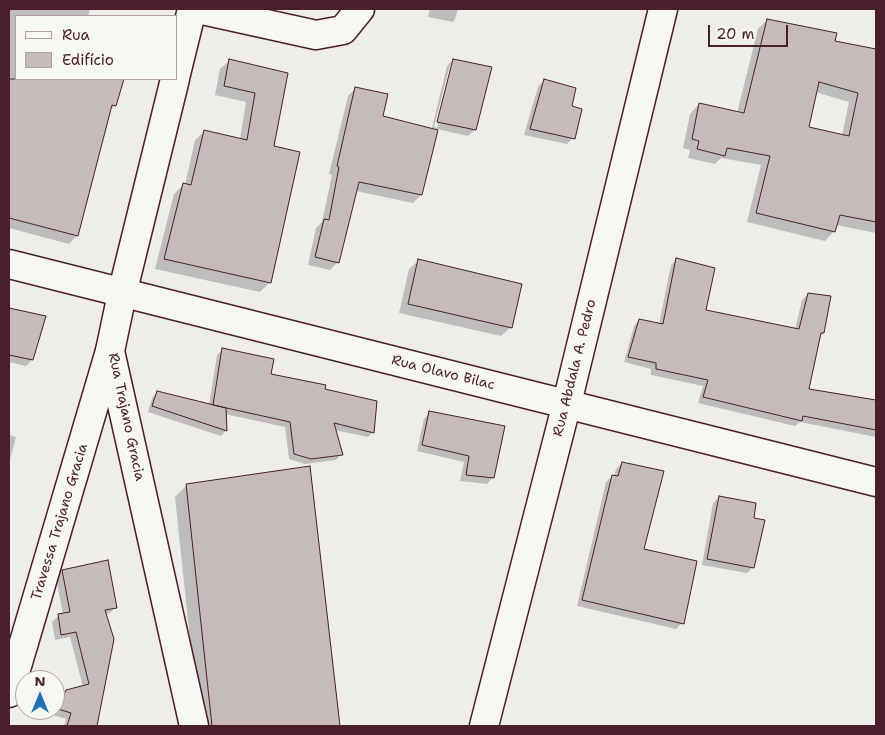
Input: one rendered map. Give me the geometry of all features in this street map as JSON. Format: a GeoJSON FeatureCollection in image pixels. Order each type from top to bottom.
{"type":"FeatureCollection","features":[{"type":"Feature","properties":{"kind":"street"},"geometry":{"type":"LineString","coordinates":[[178,66],[192,9]]}},
{"type":"Feature","properties":{"kind":"street"},"geometry":{"type":"LineString","coordinates":[[198,9],[316,35],[343,30],[360,9]]}},
{"type":"Feature","properties":{"kind":"street","name":"Rua Abdala A. Pedro"},"geometry":{"type":"LineString","coordinates":[[484,726],[567,403],[663,9]]}},
{"type":"Feature","properties":{"kind":"street","name":"Rua Trajano Gracia"},"geometry":{"type":"LineString","coordinates":[[175,80],[122,294],[110,351],[194,726]]}},
{"type":"Feature","properties":{"kind":"street","name":"Rua Olavo Bilac"},"geometry":{"type":"LineString","coordinates":[[9,264],[122,294],[567,403],[876,482]]}},
{"type":"Feature","properties":{"kind":"street","name":"Travessa Trajano Gracia"},"geometry":{"type":"LineString","coordinates":[[9,693],[110,351]]}},
{"type":"Feature","properties":{"kind":"building"},"geometry":{"type":"Polygon","coordinates":[[[767,19],[837,33],[835,41],[876,49],[876,222],[840,215],[835,232],[756,213],[770,156],[727,148],[725,156],[697,149],[699,141],[692,139],[699,103],[744,113],[767,19]],[[819,82],[809,127],[849,136],[858,93],[819,82]]]}},
{"type":"Feature","properties":{"kind":"building"},"geometry":{"type":"Polygon","coordinates":[[[229,59],[288,73],[274,146],[300,152],[271,283],[164,259],[183,183],[191,185],[204,130],[247,140],[255,93],[224,86],[229,59]]]}},
{"type":"Feature","properties":{"kind":"building"},"geometry":{"type":"Polygon","coordinates":[[[453,59],[492,67],[476,130],[437,122],[453,59]]]}},
{"type":"Feature","properties":{"kind":"building"},"geometry":{"type":"Polygon","coordinates":[[[9,79],[124,80],[116,106],[112,105],[78,236],[9,218],[9,79]]]}},
{"type":"Feature","properties":{"kind":"building"},"geometry":{"type":"Polygon","coordinates":[[[544,79],[576,88],[572,106],[582,109],[575,139],[530,129],[544,79]]]}},
{"type":"Feature","properties":{"kind":"building"},"geometry":{"type":"Polygon","coordinates":[[[355,87],[388,94],[383,116],[438,130],[422,195],[359,182],[339,263],[315,257],[324,219],[329,220],[339,167],[337,166],[355,87]]]}},
{"type":"Feature","properties":{"kind":"building"},"geometry":{"type":"Polygon","coordinates":[[[676,258],[715,268],[706,310],[799,329],[808,293],[831,296],[824,333],[821,333],[809,389],[876,400],[876,430],[803,416],[802,421],[703,397],[708,380],[656,369],[656,363],[628,357],[639,319],[663,324],[676,258]]]}},
{"type":"Feature","properties":{"kind":"building"},"geometry":{"type":"Polygon","coordinates":[[[418,259],[522,284],[512,328],[408,304],[418,259]]]}},
{"type":"Feature","properties":{"kind":"building"},"geometry":{"type":"Polygon","coordinates":[[[9,308],[46,316],[33,360],[9,355],[9,308]]]}},
{"type":"Feature","properties":{"kind":"building"},"geometry":{"type":"Polygon","coordinates":[[[222,348],[274,359],[271,374],[326,385],[325,389],[377,401],[374,433],[334,423],[343,455],[311,459],[294,454],[290,422],[213,405],[222,348]]]}},
{"type":"Feature","properties":{"kind":"building"},"geometry":{"type":"Polygon","coordinates":[[[157,391],[226,408],[227,431],[152,406],[157,391]]]}},
{"type":"Feature","properties":{"kind":"building"},"geometry":{"type":"Polygon","coordinates":[[[429,411],[505,426],[494,478],[466,475],[469,456],[422,445],[429,411]]]}},
{"type":"Feature","properties":{"kind":"building"},"geometry":{"type":"Polygon","coordinates":[[[622,462],[664,471],[644,549],[697,561],[684,624],[582,600],[612,475],[618,476],[622,462]]]}},
{"type":"Feature","properties":{"kind":"building"},"geometry":{"type":"Polygon","coordinates":[[[310,466],[340,726],[212,726],[186,484],[310,466]]]}},
{"type":"Feature","properties":{"kind":"building"},"geometry":{"type":"Polygon","coordinates":[[[719,496],[756,503],[754,518],[765,520],[754,568],[707,559],[719,496]]]}},
{"type":"Feature","properties":{"kind":"building"},"geometry":{"type":"Polygon","coordinates":[[[108,560],[117,608],[105,610],[114,639],[97,726],[67,726],[71,713],[65,711],[66,690],[89,684],[76,632],[61,635],[58,614],[70,612],[62,570],[108,560]]]}}]}
